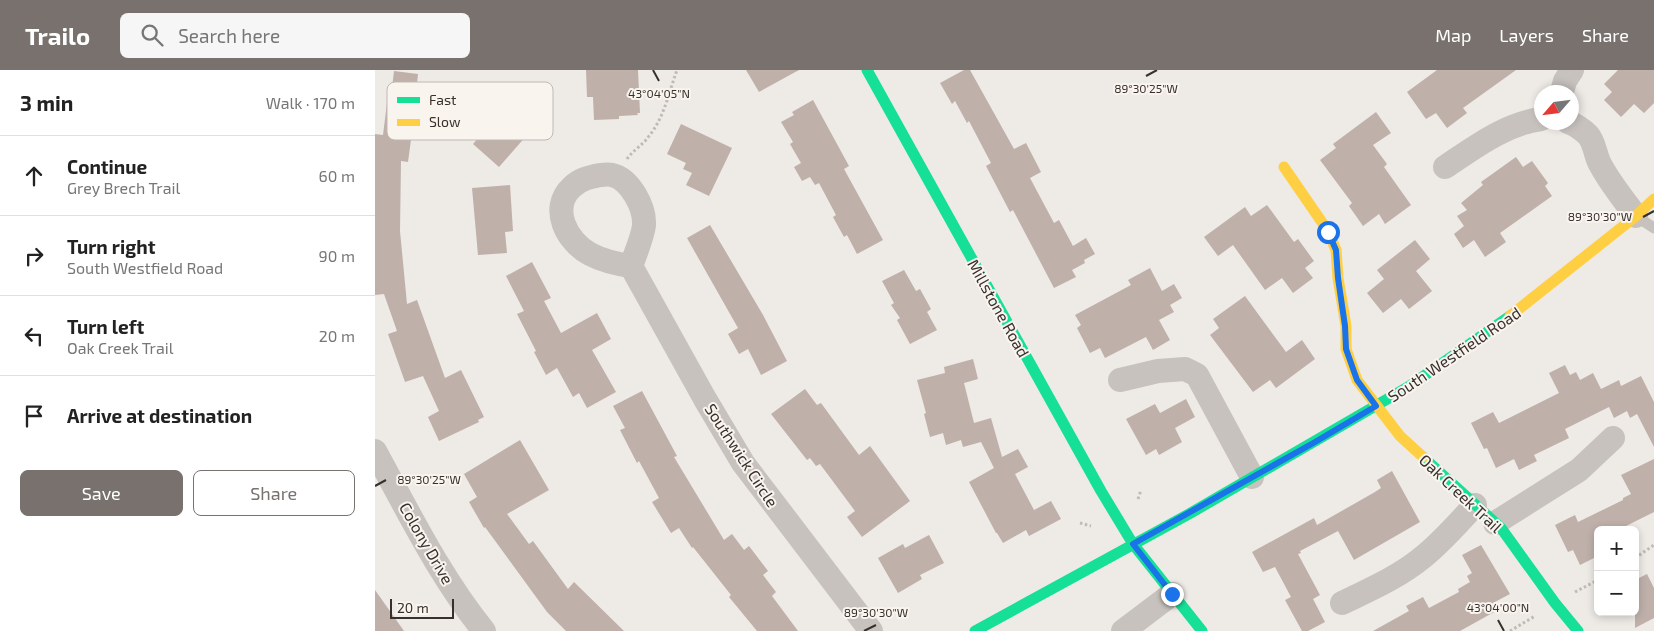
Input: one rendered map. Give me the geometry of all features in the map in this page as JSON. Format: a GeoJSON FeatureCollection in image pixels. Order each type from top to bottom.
{"type":"FeatureCollection","features":[{"type":"Feature","properties":{"kind":"street","name":"Millstone Road"},"geometry":{"type":"LineString","coordinates":[[867,70],[1101,491],[1133,544]]}},
{"type":"Feature","properties":{"kind":"street"},"geometry":{"type":"LineString","coordinates":[[1564,85],[1572,70]]}},
{"type":"Feature","properties":{"kind":"street"},"geometry":{"type":"LineString","coordinates":[[1445,167],[1497,134],[1534,121]]}},
{"type":"Feature","properties":{"kind":"street"},"geometry":{"type":"LineString","coordinates":[[1579,128],[1589,136],[1598,162],[1615,188],[1645,222]]}},
{"type":"Feature","properties":{"kind":"street","name":"Oak Creek Trail"},"geometry":{"type":"LineString","coordinates":[[1284,167],[1328,232],[1336,250],[1346,349],[1357,380],[1400,436],[1501,528],[1555,603],[1578,631]]}},
{"type":"Feature","properties":{"kind":"street"},"geometry":{"type":"LineString","coordinates":[[613,175],[620,179],[626,182],[635,193],[641,208],[644,225],[631,266],[614,264],[589,254],[573,240],[565,227],[561,214],[563,202],[571,187],[583,179],[613,175]]}},
{"type":"Feature","properties":{"kind":"street","name":"South Westfield Road"},"geometry":{"type":"LineString","coordinates":[[975,631],[1252,477],[1408,387],[1645,222],[1654,200]]}},
{"type":"Feature","properties":{"kind":"street","name":"Southwick Circle"},"geometry":{"type":"LineString","coordinates":[[631,266],[743,463],[871,631]]}},
{"type":"Feature","properties":{"kind":"street"},"geometry":{"type":"LineString","coordinates":[[1120,380],[1158,372],[1185,369],[1197,375],[1252,477]]}},
{"type":"Feature","properties":{"kind":"street"},"geometry":{"type":"LineString","coordinates":[[1495,523],[1579,470],[1613,438]]}},
{"type":"Feature","properties":{"kind":"street","name":"Colony Drive"},"geometry":{"type":"LineString","coordinates":[[375,451],[443,574],[484,631]]}},
{"type":"Feature","properties":{"kind":"street"},"geometry":{"type":"LineString","coordinates":[[1342,603],[1379,585],[1421,559],[1475,505]]}},
{"type":"Feature","properties":{"kind":"street"},"geometry":{"type":"LineString","coordinates":[[1133,544],[1202,631]]}},
{"type":"Feature","properties":{"kind":"street"},"geometry":{"type":"LineString","coordinates":[[1123,631],[1172,594]]}},
{"type":"Feature","properties":{"kind":"path"},"geometry":{"type":"LineString","coordinates":[[620,179],[631,152],[648,138],[657,125],[677,70]]}},
{"type":"Feature","properties":{"kind":"path"},"geometry":{"type":"LineString","coordinates":[[1137,499],[1141,490]]}},
{"type":"Feature","properties":{"kind":"path"},"geometry":{"type":"LineString","coordinates":[[1081,523],[1091,526]]}},
{"type":"Feature","properties":{"kind":"path"},"geometry":{"type":"LineString","coordinates":[[1639,555],[1654,545]]}},
{"type":"Feature","properties":{"kind":"building"},"geometry":{"type":"Polygon","coordinates":[[[586,70],[638,70],[640,113],[637,113],[638,115],[619,116],[619,119],[594,120],[593,97],[587,97],[586,70]]]}},
{"type":"Feature","properties":{"kind":"building"},"geometry":{"type":"Polygon","coordinates":[[[746,70],[799,70],[759,92],[746,70]]]}},
{"type":"Feature","properties":{"kind":"building"},"geometry":{"type":"Polygon","coordinates":[[[964,70],[970,70],[1014,149],[1026,143],[1041,172],[1030,178],[1054,223],[1059,220],[1073,246],[1086,238],[1095,254],[1084,260],[1085,263],[1072,270],[1076,277],[1054,288],[1013,210],[1010,212],[986,166],[991,163],[969,121],[967,123],[955,101],[952,104],[940,83],[964,70]]]}},
{"type":"Feature","properties":{"kind":"building"},"geometry":{"type":"Polygon","coordinates":[[[1437,70],[1516,70],[1463,108],[1467,113],[1447,128],[1436,113],[1426,119],[1407,92],[1437,70]]]}},
{"type":"Feature","properties":{"kind":"building"},"geometry":{"type":"Polygon","coordinates":[[[1618,70],[1654,70],[1654,103],[1644,113],[1634,104],[1621,117],[1604,100],[1612,92],[1604,84],[1618,70]]]}},
{"type":"Feature","properties":{"kind":"building"},"geometry":{"type":"Polygon","coordinates":[[[394,71],[418,74],[417,82],[393,82],[394,71]]]}},
{"type":"Feature","properties":{"kind":"building"},"geometry":{"type":"Polygon","coordinates":[[[813,100],[849,166],[844,169],[883,240],[857,254],[847,235],[844,237],[833,217],[836,215],[819,183],[815,185],[810,177],[802,181],[794,167],[801,163],[790,144],[793,142],[781,122],[794,115],[792,112],[813,100]]]}},
{"type":"Feature","properties":{"kind":"building"},"geometry":{"type":"Polygon","coordinates":[[[387,103],[387,140],[411,140],[408,162],[401,161],[400,231],[407,304],[417,300],[445,378],[461,370],[484,417],[478,420],[479,422],[439,441],[428,417],[439,411],[423,376],[405,382],[388,334],[397,331],[384,294],[375,295],[375,134],[383,135],[387,103]]]}},
{"type":"Feature","properties":{"kind":"building"},"geometry":{"type":"Polygon","coordinates":[[[1376,112],[1391,133],[1373,145],[1387,164],[1384,167],[1411,205],[1385,224],[1379,214],[1363,226],[1349,206],[1352,203],[1320,160],[1336,148],[1333,144],[1376,112]]]}},
{"type":"Feature","properties":{"kind":"building"},"geometry":{"type":"Polygon","coordinates":[[[681,124],[732,148],[709,196],[686,185],[692,173],[683,169],[686,163],[667,154],[681,124]]]}},
{"type":"Feature","properties":{"kind":"building"},"geometry":{"type":"Polygon","coordinates":[[[476,140],[523,140],[499,167],[473,144],[476,140]]]}},
{"type":"Feature","properties":{"kind":"building"},"geometry":{"type":"Polygon","coordinates":[[[1516,157],[1523,167],[1532,161],[1548,183],[1545,186],[1552,196],[1500,233],[1506,242],[1485,257],[1474,240],[1463,248],[1454,234],[1464,226],[1457,216],[1467,210],[1461,203],[1483,185],[1481,182],[1516,157]]]}},
{"type":"Feature","properties":{"kind":"building"},"geometry":{"type":"Polygon","coordinates":[[[510,185],[513,231],[505,232],[507,253],[478,255],[472,188],[510,185]]]}},
{"type":"Feature","properties":{"kind":"building"},"geometry":{"type":"Polygon","coordinates":[[[1267,205],[1294,242],[1298,239],[1314,261],[1305,268],[1313,278],[1293,293],[1282,278],[1265,290],[1233,245],[1218,256],[1204,237],[1245,207],[1251,216],[1267,205]]]}},
{"type":"Feature","properties":{"kind":"building"},"geometry":{"type":"Polygon","coordinates":[[[710,225],[763,315],[787,361],[761,375],[748,349],[739,354],[728,334],[738,328],[687,238],[710,225]]]}},
{"type":"Feature","properties":{"kind":"building"},"geometry":{"type":"Polygon","coordinates":[[[1415,240],[1430,259],[1416,271],[1432,291],[1409,309],[1401,299],[1383,313],[1367,293],[1384,279],[1377,270],[1415,240]]]}},
{"type":"Feature","properties":{"kind":"building"},"geometry":{"type":"Polygon","coordinates":[[[532,262],[551,298],[544,301],[561,333],[597,313],[611,339],[592,350],[616,392],[587,408],[579,393],[573,397],[557,368],[546,375],[517,314],[524,311],[506,276],[532,262]]]}},
{"type":"Feature","properties":{"kind":"building"},"geometry":{"type":"Polygon","coordinates":[[[1150,268],[1162,291],[1174,284],[1182,298],[1170,305],[1174,312],[1159,320],[1170,340],[1153,350],[1146,337],[1105,358],[1100,348],[1090,353],[1077,328],[1081,325],[1075,315],[1131,285],[1128,280],[1150,268]]]}},
{"type":"Feature","properties":{"kind":"building"},"geometry":{"type":"Polygon","coordinates":[[[904,270],[916,291],[920,289],[931,309],[927,312],[937,330],[910,344],[897,320],[900,318],[891,305],[894,303],[882,281],[904,270]]]}},
{"type":"Feature","properties":{"kind":"building"},"geometry":{"type":"Polygon","coordinates":[[[1245,296],[1286,352],[1302,340],[1315,359],[1276,388],[1270,380],[1253,392],[1210,335],[1219,328],[1213,319],[1245,296]]]}},
{"type":"Feature","properties":{"kind":"building"},"geometry":{"type":"Polygon","coordinates":[[[973,359],[978,379],[964,383],[974,423],[991,418],[1002,457],[1018,449],[1028,467],[1015,474],[1034,510],[1051,501],[1061,519],[1029,536],[1026,530],[1003,543],[969,482],[994,468],[981,442],[963,447],[961,440],[946,445],[943,433],[930,437],[917,380],[945,373],[944,367],[973,359]]]}},
{"type":"Feature","properties":{"kind":"building"},"geometry":{"type":"Polygon","coordinates":[[[1565,365],[1570,375],[1576,372],[1580,380],[1593,373],[1601,389],[1619,380],[1621,386],[1641,376],[1654,402],[1654,447],[1637,414],[1630,418],[1627,411],[1614,418],[1609,407],[1565,429],[1569,438],[1534,455],[1537,461],[1519,470],[1514,459],[1496,468],[1487,448],[1484,449],[1471,423],[1493,412],[1499,423],[1559,393],[1549,373],[1565,365]]]}},
{"type":"Feature","properties":{"kind":"building"},"geometry":{"type":"Polygon","coordinates":[[[805,389],[817,405],[821,403],[859,455],[870,446],[910,501],[862,537],[847,517],[855,511],[820,464],[816,466],[810,458],[807,460],[771,414],[805,389]]]}},
{"type":"Feature","properties":{"kind":"building"},"geometry":{"type":"Polygon","coordinates":[[[642,391],[677,456],[674,457],[724,540],[732,534],[744,550],[749,546],[768,571],[763,575],[776,592],[772,596],[798,631],[757,631],[729,597],[731,595],[692,548],[679,528],[671,533],[652,502],[659,498],[639,461],[637,463],[620,430],[625,428],[613,406],[642,391]]]}},
{"type":"Feature","properties":{"kind":"building"},"geometry":{"type":"Polygon","coordinates":[[[1186,399],[1195,417],[1175,428],[1182,442],[1159,455],[1156,449],[1146,455],[1126,419],[1155,404],[1160,413],[1186,399]]]}},
{"type":"Feature","properties":{"kind":"building"},"geometry":{"type":"Polygon","coordinates":[[[520,440],[549,490],[507,514],[529,544],[533,541],[568,589],[574,582],[624,631],[566,631],[547,612],[484,528],[469,502],[477,497],[464,474],[520,440]]]}},
{"type":"Feature","properties":{"kind":"building"},"geometry":{"type":"Polygon","coordinates":[[[1654,459],[1654,512],[1626,526],[1594,526],[1594,558],[1580,565],[1573,550],[1568,552],[1555,525],[1575,515],[1578,522],[1623,500],[1623,498],[1631,494],[1621,475],[1654,459]]]}},
{"type":"Feature","properties":{"kind":"building"},"geometry":{"type":"Polygon","coordinates":[[[1392,471],[1420,522],[1354,560],[1338,531],[1300,551],[1301,553],[1298,554],[1320,595],[1313,599],[1325,622],[1308,631],[1302,631],[1285,600],[1291,597],[1275,567],[1263,572],[1252,552],[1314,518],[1317,525],[1375,492],[1381,488],[1377,480],[1392,471]]]}},
{"type":"Feature","properties":{"kind":"building"},"geometry":{"type":"Polygon","coordinates":[[[929,535],[944,563],[920,575],[922,579],[898,593],[878,558],[903,544],[905,548],[929,535]]]}},
{"type":"Feature","properties":{"kind":"building"},"geometry":{"type":"Polygon","coordinates":[[[1481,545],[1510,594],[1491,604],[1496,611],[1460,631],[1373,631],[1409,611],[1406,606],[1423,597],[1429,608],[1459,592],[1458,589],[1470,582],[1467,576],[1472,573],[1462,555],[1481,545]]]}},
{"type":"Feature","properties":{"kind":"building"},"geometry":{"type":"Polygon","coordinates":[[[1647,574],[1654,588],[1654,618],[1635,628],[1635,616],[1639,616],[1639,578],[1647,574]]]}},
{"type":"Feature","properties":{"kind":"building"},"geometry":{"type":"Polygon","coordinates":[[[375,590],[404,631],[375,631],[375,590]]]}},
{"type":"Feature","properties":{"kind":"traffic: fast"},"geometry":{"type":"LineString","coordinates":[[867,70],[1101,491],[1133,544],[1202,631]]}},
{"type":"Feature","properties":{"kind":"traffic: fast"},"geometry":{"type":"LineString","coordinates":[[975,631],[1189,514],[1408,387],[1510,316]]}},
{"type":"Feature","properties":{"kind":"traffic: fast"},"geometry":{"type":"LineString","coordinates":[[1423,457],[1501,528],[1555,603],[1578,631]]}},
{"type":"Feature","properties":{"kind":"traffic: slow"},"geometry":{"type":"LineString","coordinates":[[1284,167],[1328,231],[1336,250],[1338,278],[1346,326],[1346,349],[1357,380],[1400,436],[1423,457]]}},
{"type":"Feature","properties":{"kind":"traffic: slow"},"geometry":{"type":"LineString","coordinates":[[1510,316],[1636,216],[1654,199]]}},
{"type":"Feature","properties":{"kind":"route"},"geometry":{"type":"LineString","coordinates":[[1172,594],[1133,544],[1189,514],[1376,406],[1357,380],[1346,349],[1336,250],[1328,232]]}}]}
